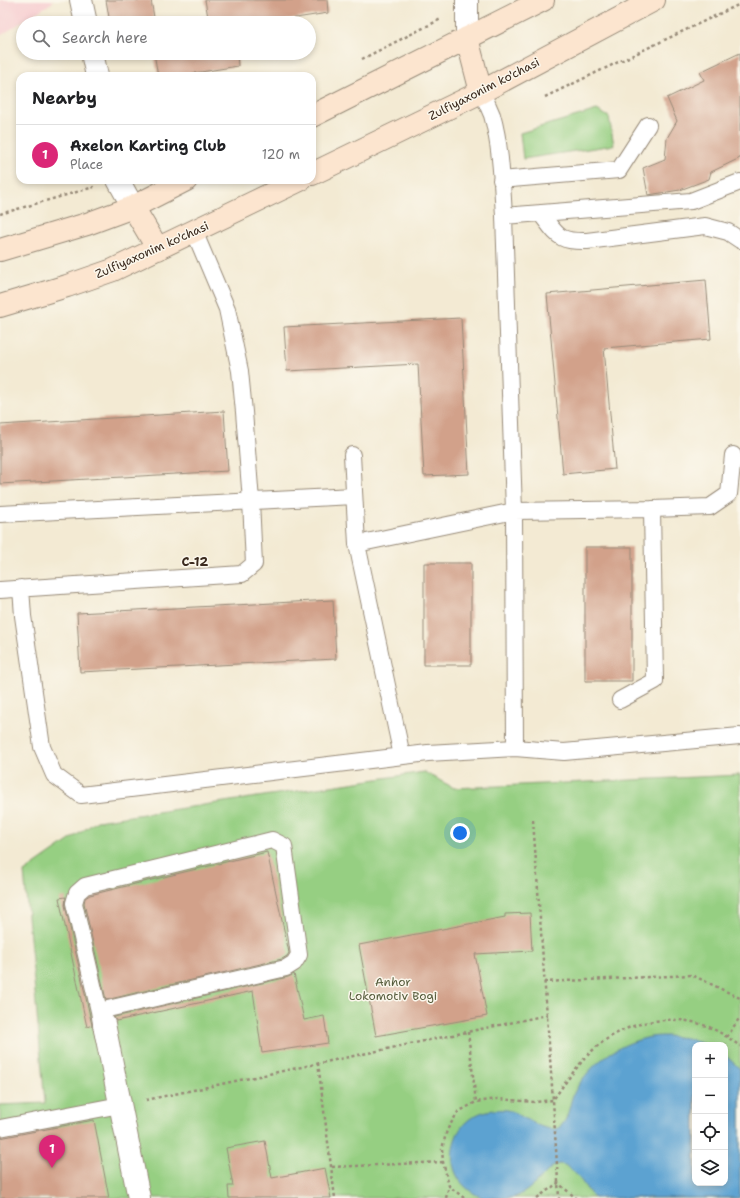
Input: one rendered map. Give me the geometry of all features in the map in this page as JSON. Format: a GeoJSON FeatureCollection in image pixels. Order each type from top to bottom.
{"type":"FeatureCollection","features":[{"type":"Feature","properties":{"kind":"main road"},"geometry":{"type":"LineString","coordinates":[[316,114],[542,0]]}},
{"type":"Feature","properties":{"kind":"main road","name":"Zulfiyaxonim ko'chasi"},"geometry":{"type":"LineString","coordinates":[[316,172],[481,92],[654,0]]}},
{"type":"Feature","properties":{"kind":"main road"},"geometry":{"type":"LineString","coordinates":[[467,38],[481,92]]}},
{"type":"Feature","properties":{"kind":"main road"},"geometry":{"type":"LineString","coordinates":[[0,250],[88,224],[133,207],[178,184]]}},
{"type":"Feature","properties":{"kind":"main road","name":"Zulfiyaxonim ko'chasi"},"geometry":{"type":"LineString","coordinates":[[0,306],[68,286],[113,270],[292,184]]}},
{"type":"Feature","properties":{"kind":"main road"},"geometry":{"type":"LineString","coordinates":[[133,207],[158,249]]}},
{"type":"Feature","properties":{"kind":"street"},"geometry":{"type":"LineString","coordinates":[[82,0],[85,16]]}},
{"type":"Feature","properties":{"kind":"street"},"geometry":{"type":"LineString","coordinates":[[467,3],[467,38]]}},
{"type":"Feature","properties":{"kind":"street"},"geometry":{"type":"LineString","coordinates":[[94,60],[96,72]]}},
{"type":"Feature","properties":{"kind":"street"},"geometry":{"type":"LineString","coordinates":[[120,184],[133,207]]}},
{"type":"Feature","properties":{"kind":"street"},"geometry":{"type":"LineString","coordinates":[[102,1017],[118,1106],[139,1198]]}},
{"type":"Feature","properties":{"kind":"lane"},"geometry":{"type":"LineString","coordinates":[[481,92],[492,114],[497,142],[504,216],[514,511],[515,748]]}},
{"type":"Feature","properties":{"kind":"lane"},"geometry":{"type":"LineString","coordinates":[[501,180],[618,170],[648,125]]}},
{"type":"Feature","properties":{"kind":"lane"},"geometry":{"type":"LineString","coordinates":[[504,216],[691,201],[740,182]]}},
{"type":"Feature","properties":{"kind":"lane"},"geometry":{"type":"LineString","coordinates":[[540,213],[560,237],[572,242],[705,226],[728,232],[740,240]]}},
{"type":"Feature","properties":{"kind":"lane"},"geometry":{"type":"LineString","coordinates":[[0,590],[242,574],[254,564],[251,501],[240,371],[227,309],[194,231]]}},
{"type":"Feature","properties":{"kind":"lane"},"geometry":{"type":"LineString","coordinates":[[352,455],[357,544],[402,756]]}},
{"type":"Feature","properties":{"kind":"lane"},"geometry":{"type":"LineString","coordinates":[[357,544],[514,511],[710,507],[729,494],[733,455]]}},
{"type":"Feature","properties":{"kind":"lane"},"geometry":{"type":"LineString","coordinates":[[0,514],[354,496]]}},
{"type":"Feature","properties":{"kind":"lane"},"geometry":{"type":"LineString","coordinates":[[620,700],[655,681],[652,509]]}},
{"type":"Feature","properties":{"kind":"lane"},"geometry":{"type":"LineString","coordinates":[[21,588],[23,616],[42,747],[54,775],[81,795],[428,753],[515,748],[564,752],[740,736]]}},
{"type":"Feature","properties":{"kind":"lane"},"geometry":{"type":"LineString","coordinates":[[272,840],[284,846],[299,955],[294,963],[286,968],[102,1017],[74,903],[77,894],[85,886],[272,840]]}},
{"type":"Feature","properties":{"kind":"lane"},"geometry":{"type":"LineString","coordinates":[[0,1128],[118,1106]]}},
{"type":"Feature","properties":{"kind":"path"},"geometry":{"type":"LineString","coordinates":[[361,60],[467,3]]}},
{"type":"Feature","properties":{"kind":"path"},"geometry":{"type":"LineString","coordinates":[[545,97],[740,4]]}},
{"type":"Feature","properties":{"kind":"path"},"geometry":{"type":"LineString","coordinates":[[0,214],[104,184]]}},
{"type":"Feature","properties":{"kind":"path"},"geometry":{"type":"LineString","coordinates":[[533,820],[559,1198]]}},
{"type":"Feature","properties":{"kind":"path"},"geometry":{"type":"LineString","coordinates":[[544,982],[692,976],[740,998]]}},
{"type":"Feature","properties":{"kind":"path"},"geometry":{"type":"LineString","coordinates":[[118,1106],[547,1015]]}},
{"type":"Feature","properties":{"kind":"path"},"geometry":{"type":"LineString","coordinates":[[727,1037],[740,1017]]}},
{"type":"Feature","properties":{"kind":"path"},"geometry":{"type":"LineString","coordinates":[[446,1198],[449,1186],[443,1162],[442,1149],[447,1130],[458,1112],[476,1102],[497,1099],[535,1102],[553,1100],[577,1066],[606,1039],[629,1028],[642,1024],[661,1020],[680,1020],[698,1023],[717,1030],[740,1046]]}},
{"type":"Feature","properties":{"kind":"path"},"geometry":{"type":"LineString","coordinates":[[468,1032],[476,1102]]}},
{"type":"Feature","properties":{"kind":"path"},"geometry":{"type":"LineString","coordinates":[[318,1063],[336,1198]]}},
{"type":"Feature","properties":{"kind":"path"},"geometry":{"type":"LineString","coordinates":[[332,1167],[443,1162]]}},
{"type":"Feature","properties":{"kind":"path"},"geometry":{"type":"LineString","coordinates":[[537,1198],[558,1184]]}},
{"type":"Feature","properties":{"kind":"path"},"geometry":{"type":"LineString","coordinates":[[558,1184],[576,1198]]}},
{"type":"Feature","properties":{"kind":"path"},"geometry":{"type":"LineString","coordinates":[[449,1186],[464,1198]]}},
{"type":"Feature","properties":{"kind":"shaded area"},"geometry":{"type":"Polygon","coordinates":[[[0,0],[52,0],[53,2],[31,16],[16,16],[16,26],[0,36],[0,0]]]}},
{"type":"Feature","properties":{"kind":"green space"},"geometry":{"type":"Polygon","coordinates":[[[597,110],[609,117],[614,145],[523,159],[520,133],[597,110]]]}},
{"type":"Feature","properties":{"kind":"green space","name":"Anhor Lokomotiv Bogi"},"geometry":{"type":"Polygon","coordinates":[[[424,772],[454,788],[740,775],[740,1198],[0,1198],[0,1105],[45,1103],[24,872],[97,821],[424,772]]]}},
{"type":"Feature","properties":{"kind":"water"},"geometry":{"type":"Polygon","coordinates":[[[659,1036],[687,1038],[698,1042],[692,1042],[692,1186],[728,1186],[728,1058],[740,1069],[740,1196],[738,1198],[594,1198],[570,1168],[558,1164],[552,1167],[525,1192],[515,1197],[485,1198],[476,1195],[462,1183],[454,1166],[452,1157],[453,1148],[459,1131],[471,1118],[486,1111],[507,1110],[543,1127],[550,1129],[557,1128],[565,1121],[575,1091],[581,1081],[596,1064],[624,1045],[659,1036]]]}},
{"type":"Feature","properties":{"kind":"building"},"geometry":{"type":"Polygon","coordinates":[[[106,0],[151,0],[154,16],[109,16],[106,0]]]}},
{"type":"Feature","properties":{"kind":"building"},"geometry":{"type":"Polygon","coordinates":[[[205,0],[327,0],[328,13],[309,16],[208,16],[205,0]]]}},
{"type":"Feature","properties":{"kind":"building"},"geometry":{"type":"Polygon","coordinates":[[[740,53],[740,158],[711,172],[709,179],[680,190],[648,195],[643,168],[665,159],[667,138],[677,121],[667,98],[704,80],[700,72],[740,53]]]}},
{"type":"Feature","properties":{"kind":"building"},"geometry":{"type":"Polygon","coordinates":[[[155,60],[238,60],[238,66],[201,72],[157,72],[155,60]]]}},
{"type":"Feature","properties":{"kind":"building"},"geometry":{"type":"Polygon","coordinates":[[[706,280],[711,339],[604,348],[615,469],[563,474],[547,294],[706,280]]]}},
{"type":"Feature","properties":{"kind":"building"},"geometry":{"type":"Polygon","coordinates":[[[461,318],[469,474],[424,476],[418,364],[287,371],[284,327],[461,318]]]}},
{"type":"Feature","properties":{"kind":"building"},"geometry":{"type":"Polygon","coordinates":[[[224,411],[228,471],[0,484],[0,425],[224,411]]]}},
{"type":"Feature","properties":{"kind":"building"},"geometry":{"type":"Polygon","coordinates":[[[585,547],[632,547],[632,681],[585,681],[585,547]]]}},
{"type":"Feature","properties":{"kind":"building"},"geometry":{"type":"Polygon","coordinates":[[[424,563],[471,563],[471,665],[424,665],[424,563]]]}},
{"type":"Feature","properties":{"kind":"building"},"geometry":{"type":"Polygon","coordinates":[[[333,600],[336,659],[80,672],[77,613],[333,600]]]}},
{"type":"Feature","properties":{"kind":"building"},"geometry":{"type":"Polygon","coordinates":[[[267,852],[289,953],[287,956],[282,959],[106,1000],[84,903],[85,898],[90,895],[267,852]]]}},
{"type":"Feature","properties":{"kind":"building"},"geometry":{"type":"Polygon","coordinates":[[[66,897],[65,905],[92,1025],[87,1027],[59,898],[66,897]]]}},
{"type":"Feature","properties":{"kind":"building"},"geometry":{"type":"Polygon","coordinates":[[[530,913],[532,951],[475,954],[487,1016],[376,1036],[359,945],[505,917],[505,914],[530,913]]]}},
{"type":"Feature","properties":{"kind":"building"},"geometry":{"type":"Polygon","coordinates":[[[294,974],[304,1020],[324,1016],[328,1043],[262,1053],[253,991],[116,1021],[114,1017],[288,977],[294,974]]]}},
{"type":"Feature","properties":{"kind":"building"},"geometry":{"type":"Polygon","coordinates":[[[94,1120],[109,1198],[0,1198],[0,1138],[94,1120]]]}},
{"type":"Feature","properties":{"kind":"building"},"geometry":{"type":"Polygon","coordinates":[[[265,1141],[272,1178],[325,1168],[331,1198],[229,1198],[228,1186],[233,1186],[226,1148],[265,1141]]]}},
{"type":"Feature","properties":{"kind":"place","name":"Axelon Karting Club"},"geometry":{"type":"Point","coordinates":[52,1168]}},
{"type":"Feature","properties":{"kind":"district","name":"C-12"},"geometry":{"type":"Point","coordinates":[195,561]}}]}
